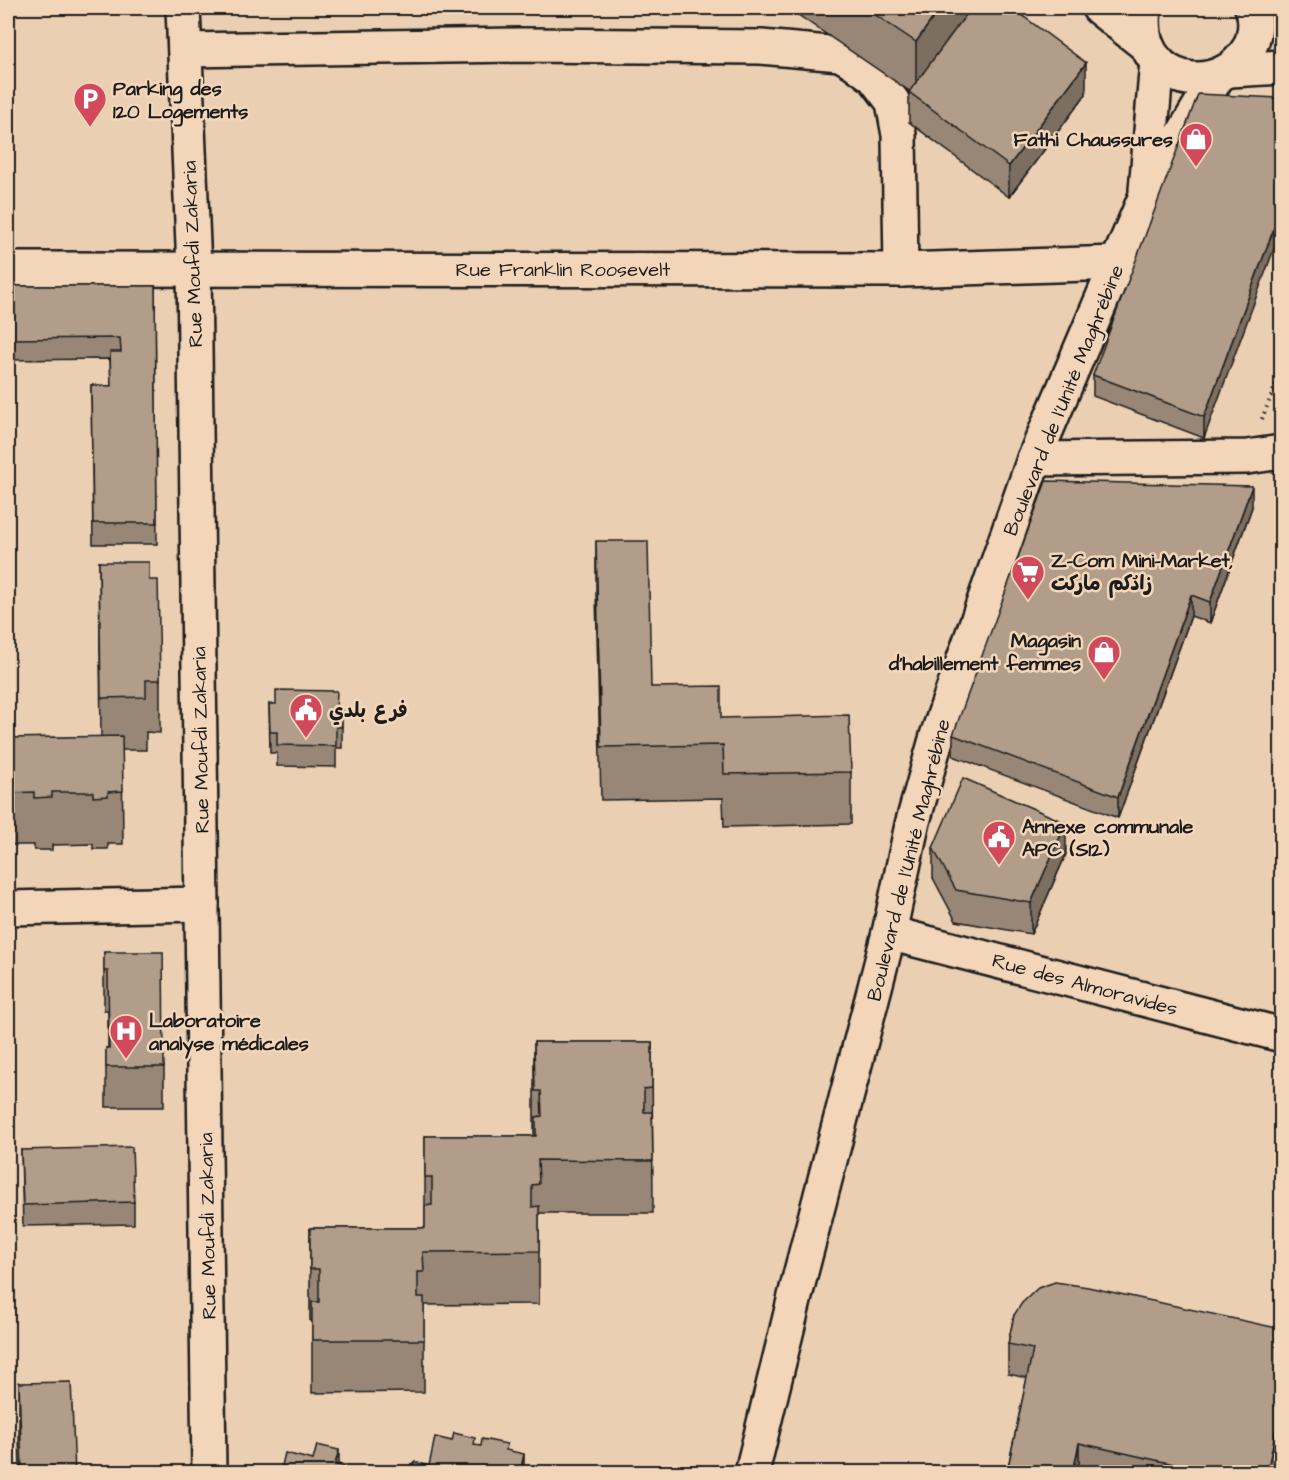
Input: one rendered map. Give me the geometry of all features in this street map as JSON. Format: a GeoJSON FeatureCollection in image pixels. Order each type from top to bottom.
{"type":"FeatureCollection","features":[{"type":"Feature","properties":{"kind":"street","name":"Rue Moufdi Zakaria"},"geometry":{"type":"LineString","coordinates":[[183,8],[194,268],[209,1473]]}},
{"type":"Feature","properties":{"kind":"street"},"geometry":{"type":"LineString","coordinates":[[1099,8],[1152,53],[1169,71],[1184,78],[1201,80],[1223,74],[1281,67]]}},
{"type":"Feature","properties":{"kind":"street","name":"Boulevard de l'Unité Maghrébine"},"geometry":{"type":"LineString","coordinates":[[1145,8],[1143,28],[1152,53],[1145,198]]}},
{"type":"Feature","properties":{"kind":"street","name":"Boulevard de l'Unité Maghrébine"},"geometry":{"type":"LineString","coordinates":[[752,1473],[801,1272],[889,933],[912,825],[937,736],[1034,459],[1145,198],[1223,74],[1242,59],[1251,45],[1255,28],[1252,8]]}},
{"type":"Feature","properties":{"kind":"street"},"geometry":{"type":"LineString","coordinates":[[185,50],[523,45],[761,47],[840,54],[874,77],[893,102],[899,135],[901,270]]}},
{"type":"Feature","properties":{"kind":"street","name":"Rue Franklin Roosevelt"},"geometry":{"type":"LineString","coordinates":[[8,269],[901,270],[1118,262]]}},
{"type":"Feature","properties":{"kind":"street"},"geometry":{"type":"LineString","coordinates":[[1034,459],[1247,457],[1281,452]]}},
{"type":"Feature","properties":{"kind":"street"},"geometry":{"type":"LineString","coordinates":[[8,908],[202,904]]}},
{"type":"Feature","properties":{"kind":"street","name":"Rue des Almoravides"},"geometry":{"type":"LineString","coordinates":[[889,933],[1281,1035]]}},
{"type":"Feature","properties":{"kind":"path"},"geometry":{"type":"LineString","coordinates":[[1247,457],[1281,369]]}},
{"type":"Feature","properties":{"kind":"building"},"geometry":{"type":"Polygon","coordinates":[[[865,8],[940,8],[916,42],[865,8]]]}},
{"type":"Feature","properties":{"kind":"building"},"geometry":{"type":"Polygon","coordinates":[[[971,8],[1012,8],[1086,63],[1009,166],[909,92],[971,8]]]}},
{"type":"Feature","properties":{"kind":"building"},"geometry":{"type":"Polygon","coordinates":[[[1198,94],[1281,98],[1281,209],[1204,417],[1093,375],[1198,94]]]}},
{"type":"Feature","properties":{"kind":"building"},"geometry":{"type":"Polygon","coordinates":[[[8,286],[155,286],[157,523],[93,523],[91,385],[111,386],[110,352],[121,352],[120,338],[8,339],[8,286]]]}},
{"type":"Feature","properties":{"kind":"building"},"geometry":{"type":"Polygon","coordinates":[[[1046,481],[1252,486],[1210,602],[1191,595],[1118,797],[953,735],[1046,481]]]}},
{"type":"Feature","properties":{"kind":"building"},"geometry":{"type":"Polygon","coordinates":[[[596,541],[648,541],[651,687],[721,686],[721,718],[849,715],[851,772],[724,774],[723,745],[601,747],[596,541]]]}},
{"type":"Feature","properties":{"kind":"building"},"geometry":{"type":"Polygon","coordinates":[[[99,562],[149,562],[149,580],[158,580],[160,680],[146,680],[146,697],[101,698],[99,562]]]}},
{"type":"Feature","properties":{"kind":"building"},"geometry":{"type":"Polygon","coordinates":[[[276,690],[337,691],[336,710],[342,710],[342,727],[336,727],[336,746],[277,745],[277,732],[270,732],[269,704],[276,704],[276,690]]]}},
{"type":"Feature","properties":{"kind":"building"},"geometry":{"type":"Polygon","coordinates":[[[122,736],[123,791],[108,792],[108,796],[93,797],[93,792],[52,792],[52,797],[34,798],[34,792],[8,793],[8,738],[122,736]]]}},
{"type":"Feature","properties":{"kind":"building","name":"Annexe communale APC (S12)"},"geometry":{"type":"Polygon","coordinates":[[[963,778],[1066,823],[1031,903],[956,890],[933,848],[963,778]]]}},
{"type":"Feature","properties":{"kind":"building"},"geometry":{"type":"Polygon","coordinates":[[[104,952],[163,952],[164,1067],[106,1067],[106,1048],[109,1048],[108,971],[104,971],[104,952]]]}},
{"type":"Feature","properties":{"kind":"building"},"geometry":{"type":"Polygon","coordinates":[[[534,1042],[652,1042],[652,1088],[644,1089],[644,1112],[652,1112],[653,1161],[538,1160],[539,1184],[532,1185],[532,1207],[539,1206],[539,1251],[423,1252],[424,1272],[418,1272],[418,1297],[424,1297],[424,1340],[312,1340],[312,1302],[319,1302],[319,1269],[310,1269],[310,1228],[425,1228],[425,1206],[432,1205],[432,1177],[425,1177],[425,1136],[536,1136],[536,1117],[542,1116],[541,1091],[535,1091],[534,1042]]]}},
{"type":"Feature","properties":{"kind":"building"},"geometry":{"type":"Polygon","coordinates":[[[132,1147],[134,1202],[23,1205],[21,1150],[132,1147]]]}},
{"type":"Feature","properties":{"kind":"building"},"geometry":{"type":"Polygon","coordinates":[[[1055,1282],[1088,1287],[1281,1329],[1281,1404],[1267,1473],[1214,1473],[1079,1443],[1073,1473],[1007,1472],[1033,1349],[1008,1344],[1014,1315],[1022,1303],[1038,1288],[1055,1282]]]}},
{"type":"Feature","properties":{"kind":"building"},"geometry":{"type":"Polygon","coordinates":[[[71,1382],[75,1473],[22,1473],[19,1383],[71,1382]]]}},
{"type":"Feature","properties":{"kind":"building"},"geometry":{"type":"Polygon","coordinates":[[[454,1433],[475,1438],[474,1445],[481,1446],[482,1439],[507,1444],[506,1450],[524,1454],[520,1473],[412,1473],[414,1462],[429,1466],[435,1437],[452,1441],[454,1433]]]}},
{"type":"Feature","properties":{"kind":"building"},"geometry":{"type":"Polygon","coordinates":[[[317,1445],[339,1450],[335,1464],[345,1467],[344,1473],[273,1473],[274,1468],[281,1470],[285,1453],[313,1460],[317,1445]]]}},
{"type":"Feature","properties":{"kind":"place","name":"Parking des 120 Logements"},"geometry":{"type":"Point","coordinates":[90,128]}},
{"type":"Feature","properties":{"kind":"place","name":"Fathi Chaussures"},"geometry":{"type":"Point","coordinates":[1196,168]}},
{"type":"Feature","properties":{"kind":"place","name":"Z-Com Mini-Market, زادُكم ماركت"},"geometry":{"type":"Point","coordinates":[1028,601]}},
{"type":"Feature","properties":{"kind":"place","name":"Magasin d'habillement femmes"},"geometry":{"type":"Point","coordinates":[1104,681]}},
{"type":"Feature","properties":{"kind":"place","name":"فرع بلدي"},"geometry":{"type":"Point","coordinates":[306,739]}},
{"type":"Feature","properties":{"kind":"place","name":"Annexe communale APC (S12)"},"geometry":{"type":"Point","coordinates":[999,866]}},
{"type":"Feature","properties":{"kind":"place","name":"Laboratoire analyse médicales"},"geometry":{"type":"Point","coordinates":[126,1060]}}]}
